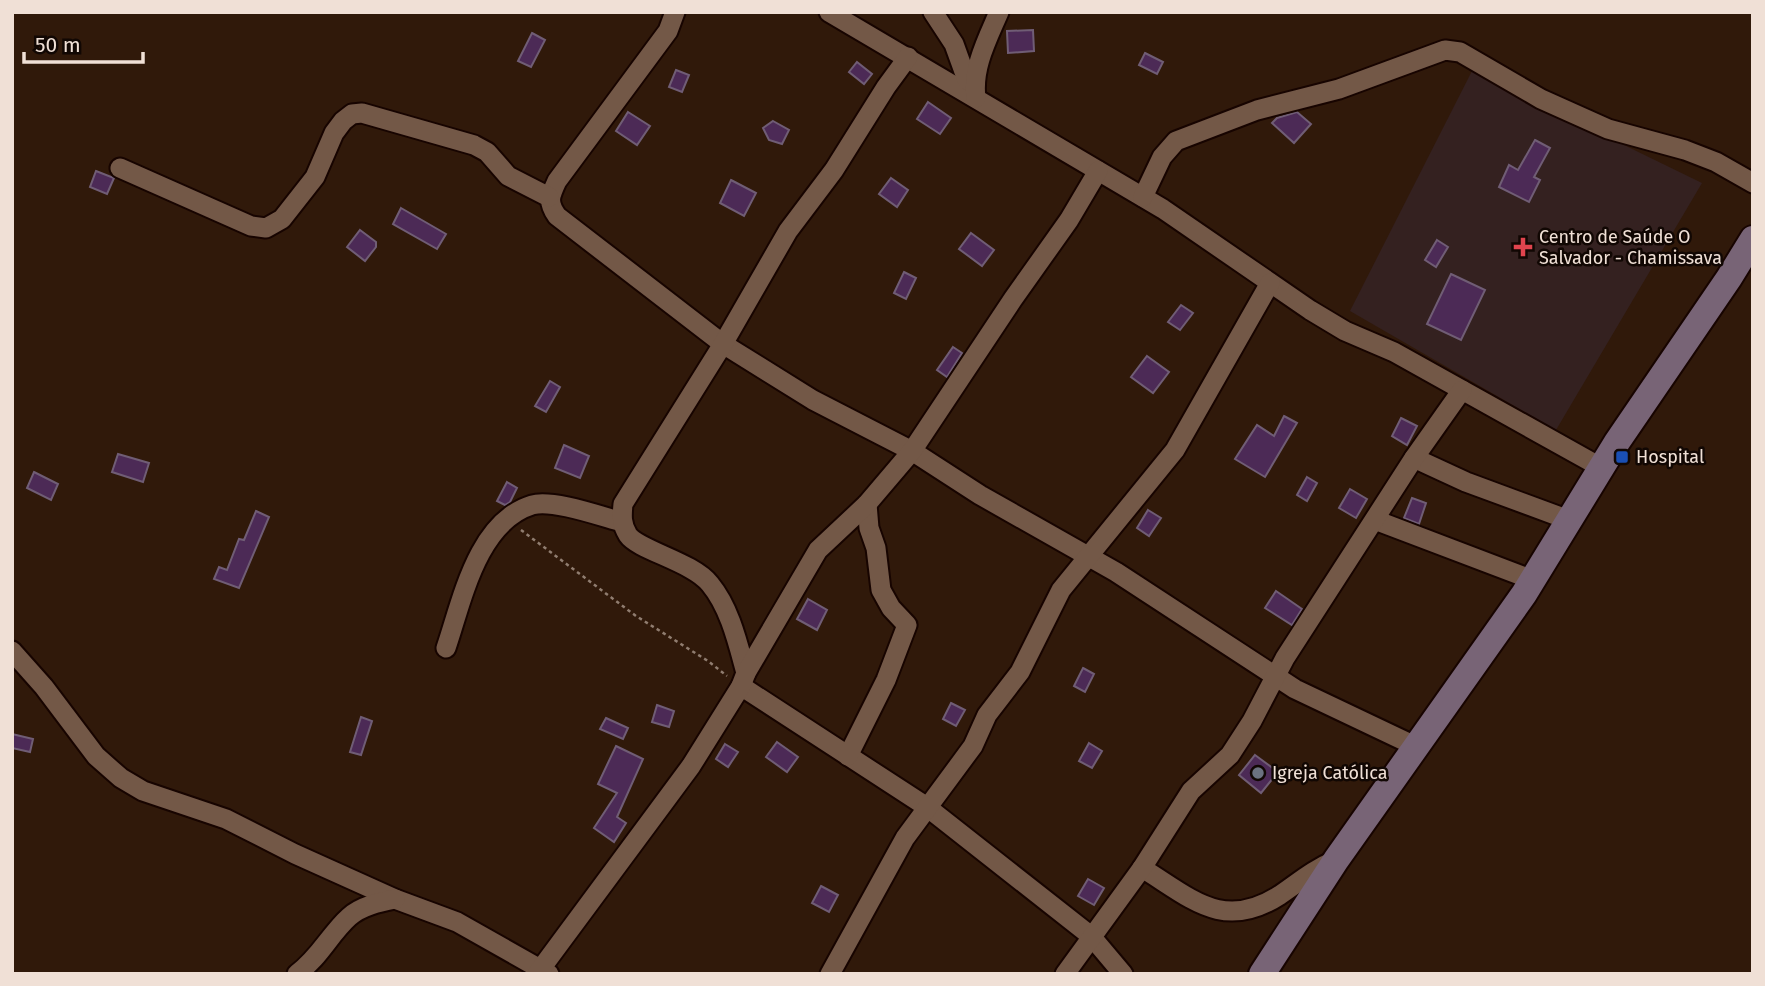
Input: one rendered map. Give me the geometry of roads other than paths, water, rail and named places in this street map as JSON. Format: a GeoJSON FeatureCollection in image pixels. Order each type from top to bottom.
{"type":"FeatureCollection","features":[{"type":"Feature","properties":{"kind":"street"},"geometry":{"type":"LineString","coordinates":[[675,12],[668,32],[557,181],[549,197],[550,207],[574,231],[723,344],[813,400],[912,451],[980,495],[1116,572],[1276,677],[1415,746]]}},
{"type":"Feature","properties":{"kind":"street"},"geometry":{"type":"LineString","coordinates":[[829,12],[975,91],[1143,197],[1345,331],[1394,352],[1602,468]]}},
{"type":"Feature","properties":{"kind":"street"},"geometry":{"type":"LineString","coordinates":[[933,12],[954,44],[967,80],[975,91]]}},
{"type":"Feature","properties":{"kind":"street"},"geometry":{"type":"LineString","coordinates":[[975,91],[977,66],[999,12]]}},
{"type":"Feature","properties":{"kind":"street"},"geometry":{"type":"LineString","coordinates":[[1143,197],[1162,157],[1176,141],[1257,110],[1339,89],[1445,50],[1460,52],[1541,99],[1608,129],[1685,150],[1716,162],[1753,183]]}},
{"type":"Feature","properties":{"kind":"street"},"geometry":{"type":"LineString","coordinates":[[908,57],[834,170],[788,231],[723,344],[623,504],[622,522],[629,537],[693,569],[710,583],[736,635],[744,680],[848,756],[927,807],[1091,936],[1123,974]]}},
{"type":"Feature","properties":{"kind":"street"},"geometry":{"type":"LineString","coordinates":[[120,168],[251,226],[267,228],[282,219],[315,177],[334,133],[343,121],[352,114],[362,113],[474,145],[487,152],[508,176],[549,197]]}},
{"type":"Feature","properties":{"kind":"street"},"geometry":{"type":"LineString","coordinates":[[12,651],[44,687],[96,756],[121,778],[143,791],[226,819],[295,854],[395,899],[457,922],[542,972],[691,766],[818,550],[867,504],[912,451],[1069,220],[1098,171]]}},
{"type":"Feature","properties":{"kind":"street"},"geometry":{"type":"LineString","coordinates":[[1262,974],[1336,860],[1533,580],[1602,468],[1753,239]]}},
{"type":"Feature","properties":{"kind":"street"},"geometry":{"type":"LineString","coordinates":[[830,974],[891,861],[973,746],[987,715],[1020,673],[1061,590],[1175,450],[1270,283]]}},
{"type":"Feature","properties":{"kind":"street"},"geometry":{"type":"LineString","coordinates":[[1065,974],[1142,867],[1191,791],[1230,755],[1286,658],[1414,458],[1462,390]]}},
{"type":"Feature","properties":{"kind":"street"},"geometry":{"type":"LineString","coordinates":[[1414,458],[1466,482],[1569,520]]}},
{"type":"Feature","properties":{"kind":"street"},"geometry":{"type":"LineString","coordinates":[[848,756],[886,680],[907,625],[891,608],[881,590],[867,504]]}},
{"type":"Feature","properties":{"kind":"street"},"geometry":{"type":"LineString","coordinates":[[446,648],[478,555],[495,531],[508,519],[533,505],[560,505],[622,522]]}},
{"type":"Feature","properties":{"kind":"street"},"geometry":{"type":"LineString","coordinates":[[1376,520],[1533,580]]}},
{"type":"Feature","properties":{"kind":"street"},"geometry":{"type":"LineString","coordinates":[[1142,867],[1213,910],[1232,913],[1254,909],[1280,895],[1316,868],[1336,860]]}},
{"type":"Feature","properties":{"kind":"street"},"geometry":{"type":"LineString","coordinates":[[297,974],[313,962],[349,917],[365,908],[395,899]]}},
{"type":"Feature","properties":{"kind":"place","name":"Centro de Saúde O Salvador - Chamissava"},"geometry":{"type":"Point","coordinates":[1523,247]}},
{"type":"Feature","properties":{"kind":"place","name":"Hospital"},"geometry":{"type":"Point","coordinates":[1622,457]}},
{"type":"Feature","properties":{"kind":"place","name":"Igreja Católica"},"geometry":{"type":"Point","coordinates":[1258,773]}}]}
